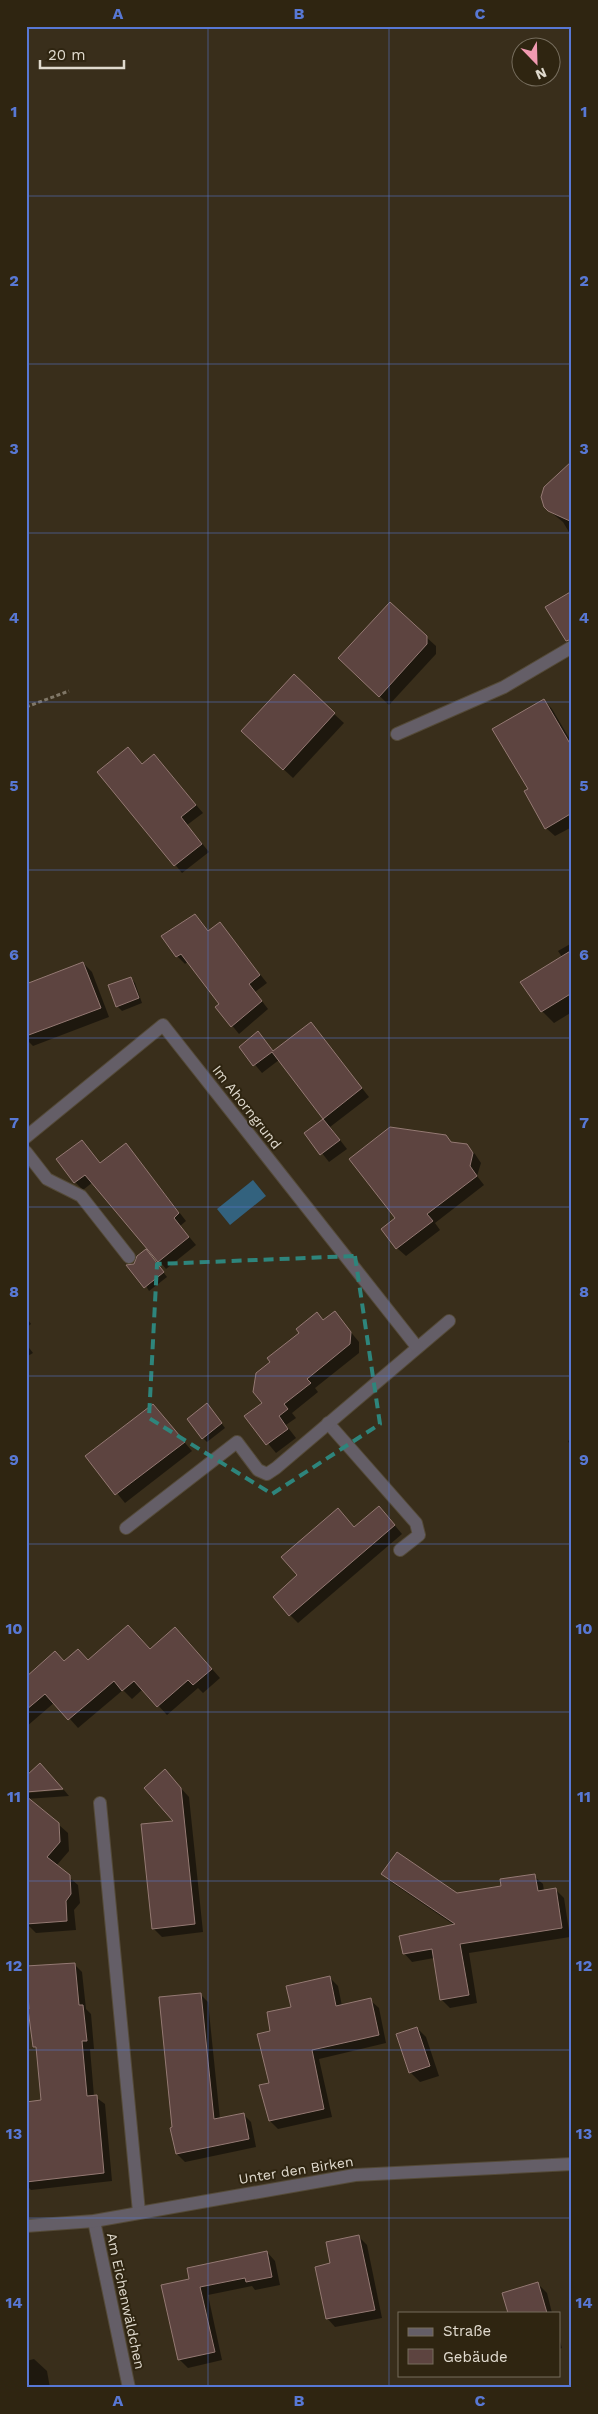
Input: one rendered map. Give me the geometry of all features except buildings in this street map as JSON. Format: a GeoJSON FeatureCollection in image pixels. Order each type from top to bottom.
{"type":"FeatureCollection","features":[{"type":"Feature","properties":{"kind":"street"},"geometry":{"type":"LineString","coordinates":[[397,734],[504,687],[572,647]]}},
{"type":"Feature","properties":{"kind":"street","name":"Im Ahorngrund"},"geometry":{"type":"LineString","coordinates":[[26,1136],[163,1025],[417,1347]]}},
{"type":"Feature","properties":{"kind":"street"},"geometry":{"type":"LineString","coordinates":[[26,1152],[48,1179],[81,1196],[129,1257]]}},
{"type":"Feature","properties":{"kind":"street"},"geometry":{"type":"LineString","coordinates":[[126,1528],[237,1442],[258,1470],[266,1474],[276,1468],[448,1321]]}},
{"type":"Feature","properties":{"kind":"street"},"geometry":{"type":"LineString","coordinates":[[328,1423],[416,1523],[419,1535],[400,1550]]}},
{"type":"Feature","properties":{"kind":"street"},"geometry":{"type":"LineString","coordinates":[[100,1803],[139,2212]]}},
{"type":"Feature","properties":{"kind":"street","name":"Unter den Birken"},"geometry":{"type":"LineString","coordinates":[[26,2226],[94,2221],[355,2175],[572,2164]]}},
{"type":"Feature","properties":{"kind":"street","name":"Am Eichenwäldchen"},"geometry":{"type":"LineString","coordinates":[[94,2221],[129,2388]]}},
{"type":"Feature","properties":{"kind":"path"},"geometry":{"type":"LineString","coordinates":[[26,707],[69,691]]}},
{"type":"Feature","properties":{"kind":"highlighted area"},"geometry":{"type":"Polygon","coordinates":[[[355,1256],[380,1424],[272,1494],[149,1418],[157,1264],[355,1256]]]}},
{"type":"Feature","properties":{"kind":"water"},"geometry":{"type":"Polygon","coordinates":[[[253,1180],[266,1196],[230,1225],[217,1209],[253,1180]]]}}]}
